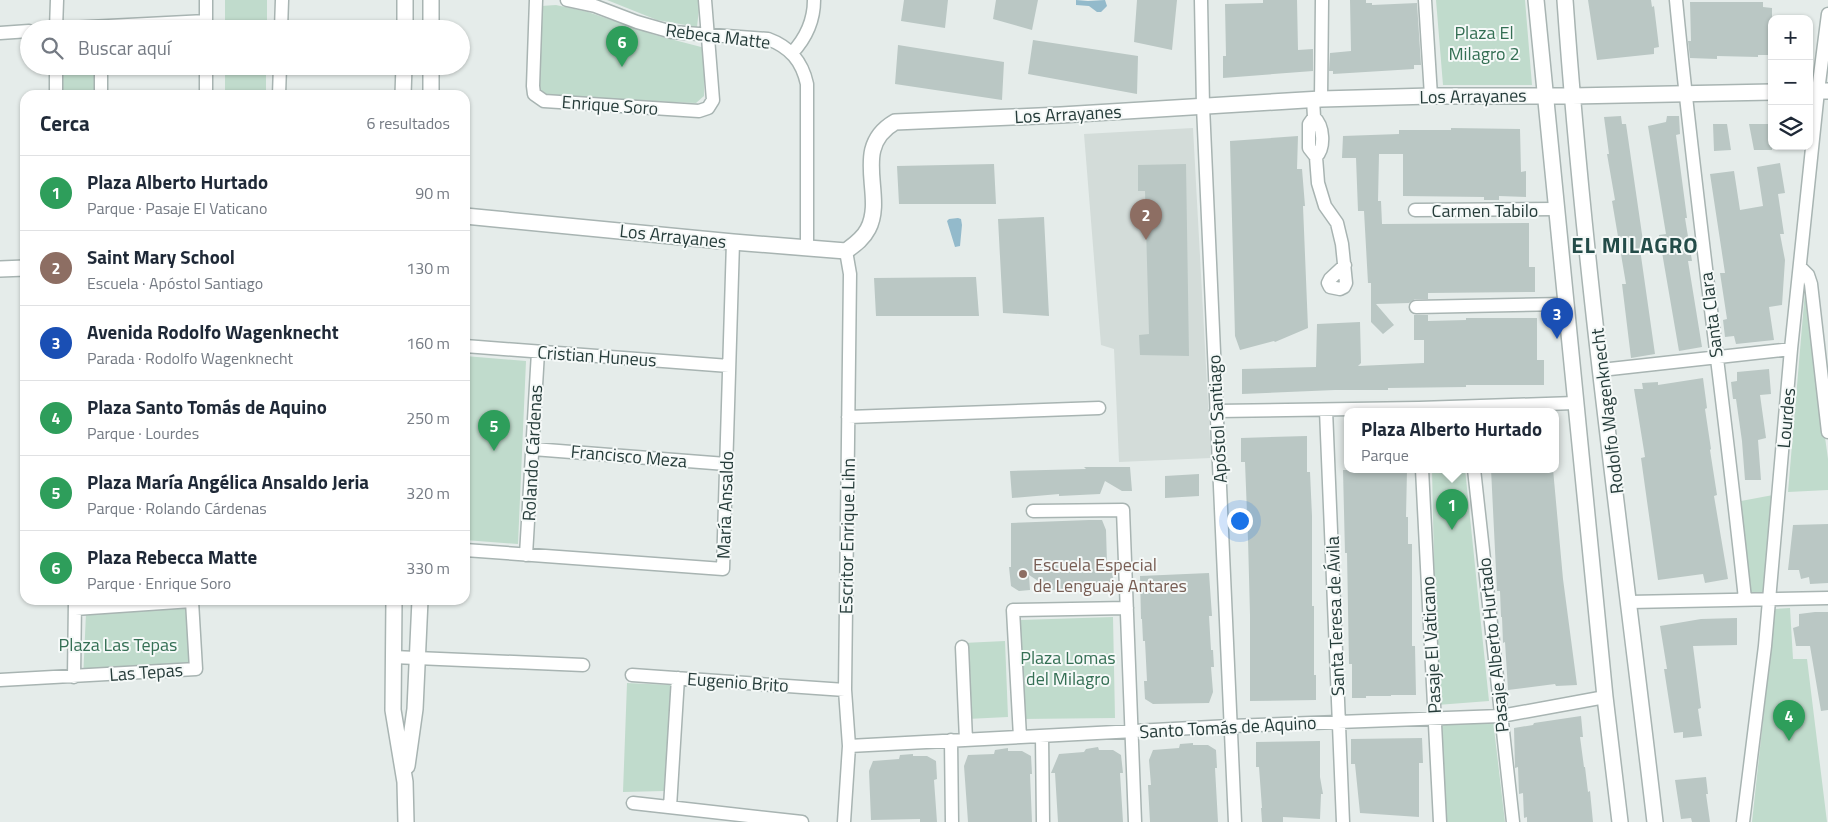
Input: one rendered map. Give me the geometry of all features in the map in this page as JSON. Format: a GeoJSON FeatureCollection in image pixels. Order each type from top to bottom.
{"type":"FeatureCollection","features":[{"type":"Feature","properties":{"kind":"street"},"geometry":{"type":"LineString","coordinates":[[56,20],[57,0]]}},
{"type":"Feature","properties":{"kind":"street"},"geometry":{"type":"LineString","coordinates":[[206,0],[206,20]]}},
{"type":"Feature","properties":{"kind":"street"},"geometry":{"type":"LineString","coordinates":[[281,20],[282,0]]}},
{"type":"Feature","properties":{"kind":"street"},"geometry":{"type":"LineString","coordinates":[[405,0],[405,20]]}},
{"type":"Feature","properties":{"kind":"street"},"geometry":{"type":"LineString","coordinates":[[431,20],[432,0]]}},
{"type":"Feature","properties":{"kind":"street","name":"Enrique Soro"},"geometry":{"type":"LineString","coordinates":[[536,0],[533,86],[534,94],[544,101],[699,111],[708,108],[713,100],[708,36]]}},
{"type":"Feature","properties":{"kind":"street","name":"Rebeca Matte"},"geometry":{"type":"LineString","coordinates":[[567,0],[594,3],[672,32],[768,39],[777,42],[792,53],[802,68],[807,84],[807,248]]}},
{"type":"Feature","properties":{"kind":"street"},"geometry":{"type":"LineString","coordinates":[[705,0],[708,36]]}},
{"type":"Feature","properties":{"kind":"street"},"geometry":{"type":"LineString","coordinates":[[792,53],[803,41],[814,13],[814,0]]}},
{"type":"Feature","properties":{"kind":"street","name":"Apóstol Santiago"},"geometry":{"type":"LineString","coordinates":[[1201,0],[1203,106],[1235,822]]}},
{"type":"Feature","properties":{"kind":"street"},"geometry":{"type":"LineString","coordinates":[[1322,0],[1317,99],[1314,118],[1309,124],[1309,148],[1316,157],[1318,183],[1326,206],[1337,223],[1344,265]]}},
{"type":"Feature","properties":{"kind":"street"},"geometry":{"type":"LineString","coordinates":[[1425,0],[1431,96]]}},
{"type":"Feature","properties":{"kind":"street","name":"Rodolfo Wagenknecht"},"geometry":{"type":"LineString","coordinates":[[1536,0],[1605,697],[1620,822]]}},
{"type":"Feature","properties":{"kind":"street","name":"Rodolfo Wagenknecht"},"geometry":{"type":"LineString","coordinates":[[1565,0],[1572,96],[1601,370],[1655,822]]}},
{"type":"Feature","properties":{"kind":"street","name":"Santa Clara"},"geometry":{"type":"LineString","coordinates":[[1676,0],[1684,93],[1745,599]]}},
{"type":"Feature","properties":{"kind":"street","name":"Lourdes"},"geometry":{"type":"LineString","coordinates":[[1743,822],[1765,646],[1780,494],[1791,349],[1828,14]]}},
{"type":"Feature","properties":{"kind":"street"},"geometry":{"type":"LineString","coordinates":[[0,33],[20,32]]}},
{"type":"Feature","properties":{"kind":"street"},"geometry":{"type":"LineString","coordinates":[[56,75],[56,90]]}},
{"type":"Feature","properties":{"kind":"street"},"geometry":{"type":"LineString","coordinates":[[101,75],[102,90]]}},
{"type":"Feature","properties":{"kind":"street"},"geometry":{"type":"LineString","coordinates":[[206,75],[206,90]]}},
{"type":"Feature","properties":{"kind":"street"},"geometry":{"type":"LineString","coordinates":[[279,90],[280,75]]}},
{"type":"Feature","properties":{"kind":"street"},"geometry":{"type":"LineString","coordinates":[[403,90],[404,75]]}},
{"type":"Feature","properties":{"kind":"street"},"geometry":{"type":"LineString","coordinates":[[431,75],[431,90]]}},
{"type":"Feature","properties":{"kind":"street","name":"Los Arrayanes"},"geometry":{"type":"LineString","coordinates":[[470,216],[846,251],[868,230],[873,215],[871,154],[876,141],[885,128],[895,122],[1061,115],[1317,99],[1768,92]]}},
{"type":"Feature","properties":{"kind":"street","name":"Carmen Tabilo"},"geometry":{"type":"LineString","coordinates":[[1414,210],[1556,209]]}},
{"type":"Feature","properties":{"kind":"street","name":"María Ansaldo"},"geometry":{"type":"LineString","coordinates":[[470,550],[723,569],[733,242]]}},
{"type":"Feature","properties":{"kind":"street","name":"Escritor Enrique Lihn"},"geometry":{"type":"LineString","coordinates":[[844,822],[849,746],[845,690],[850,274],[846,251]]}},
{"type":"Feature","properties":{"kind":"street"},"geometry":{"type":"LineString","coordinates":[[0,269],[20,268]]}},
{"type":"Feature","properties":{"kind":"street"},"geometry":{"type":"LineString","coordinates":[[1801,268],[1808,275],[1811,284],[1828,432]]}},
{"type":"Feature","properties":{"kind":"street"},"geometry":{"type":"LineString","coordinates":[[1416,307],[1565,304]]}},
{"type":"Feature","properties":{"kind":"street","name":"Cristian Huneus"},"geometry":{"type":"LineString","coordinates":[[470,346],[729,366]]}},
{"type":"Feature","properties":{"kind":"street"},"geometry":{"type":"LineString","coordinates":[[1601,370],[1791,349]]}},
{"type":"Feature","properties":{"kind":"street","name":"Rolando Cárdenas"},"geometry":{"type":"LineString","coordinates":[[526,555],[538,352]]}},
{"type":"Feature","properties":{"kind":"street"},"geometry":{"type":"LineString","coordinates":[[1486,408],[1575,403]]}},
{"type":"Feature","properties":{"kind":"street"},"geometry":{"type":"LineString","coordinates":[[848,417],[1099,408]]}},
{"type":"Feature","properties":{"kind":"street","name":"Santa Teresa de Ávila"},"geometry":{"type":"LineString","coordinates":[[1326,410],[1343,822]]}},
{"type":"Feature","properties":{"kind":"street"},"geometry":{"type":"LineString","coordinates":[[1216,411],[1344,410]]}},
{"type":"Feature","properties":{"kind":"street","name":"Francisco Meza"},"geometry":{"type":"LineString","coordinates":[[533,448],[726,464]]}},
{"type":"Feature","properties":{"kind":"street","name":"Pasaje El Vaticano"},"geometry":{"type":"LineString","coordinates":[[1422,473],[1440,822]]}},
{"type":"Feature","properties":{"kind":"street","name":"Pasaje Alberto Hurtado"},"geometry":{"type":"LineString","coordinates":[[1474,473],[1513,822]]}},
{"type":"Feature","properties":{"kind":"street"},"geometry":{"type":"LineString","coordinates":[[1033,511],[1123,510],[1135,822]]}},
{"type":"Feature","properties":{"kind":"street"},"geometry":{"type":"LineString","coordinates":[[1629,602],[1828,598]]}},
{"type":"Feature","properties":{"kind":"street"},"geometry":{"type":"LineString","coordinates":[[74,677],[75,605]]}},
{"type":"Feature","properties":{"kind":"street","name":"Las Tepas"},"geometry":{"type":"LineString","coordinates":[[0,680],[196,669],[192,605]]}},
{"type":"Feature","properties":{"kind":"street"},"geometry":{"type":"LineString","coordinates":[[394,605],[393,710],[405,782],[406,822]]}},
{"type":"Feature","properties":{"kind":"street"},"geometry":{"type":"LineString","coordinates":[[405,782],[415,709],[420,605]]}},
{"type":"Feature","properties":{"kind":"street"},"geometry":{"type":"LineString","coordinates":[[1020,737],[1013,610],[1127,608]]}},
{"type":"Feature","properties":{"kind":"street"},"geometry":{"type":"LineString","coordinates":[[962,647],[966,740]]}},
{"type":"Feature","properties":{"kind":"street"},"geometry":{"type":"LineString","coordinates":[[393,656],[583,665]]}},
{"type":"Feature","properties":{"kind":"street","name":"Eugenio Brito"},"geometry":{"type":"LineString","coordinates":[[632,675],[845,690]]}},
{"type":"Feature","properties":{"kind":"street"},"geometry":{"type":"LineString","coordinates":[[670,807],[678,678]]}},
{"type":"Feature","properties":{"kind":"street","name":"Santo Tomás de Aquino"},"geometry":{"type":"LineString","coordinates":[[849,746],[1230,726],[1501,716],[1605,697]]}},
{"type":"Feature","properties":{"kind":"street"},"geometry":{"type":"LineString","coordinates":[[1042,736],[1043,822]]}},
{"type":"Feature","properties":{"kind":"street"},"geometry":{"type":"LineString","coordinates":[[952,740],[952,822]]}},
{"type":"Feature","properties":{"kind":"street"},"geometry":{"type":"LineString","coordinates":[[633,803],[802,822]]}},
{"type":"Feature","properties":{"kind":"shaded area"},"geometry":{"type":"Polygon","coordinates":[[[1193,128],[1211,458],[1119,462],[1114,349],[1101,345],[1084,134],[1193,128]]]}},
{"type":"Feature","properties":{"kind":"green space"},"geometry":{"type":"Polygon","coordinates":[[[225,0],[267,0],[267,20],[225,20],[225,0]]]}},
{"type":"Feature","properties":{"kind":"green space"},"geometry":{"type":"Polygon","coordinates":[[[607,0],[700,0],[697,27],[657,20],[607,0]]]}},
{"type":"Feature","properties":{"kind":"green space","name":"Plaza El Milagro 2"},"geometry":{"type":"Polygon","coordinates":[[[1436,0],[1525,0],[1532,85],[1443,85],[1436,0]]]}},
{"type":"Feature","properties":{"kind":"green space"},"geometry":{"type":"Polygon","coordinates":[[[556,5],[588,12],[655,35],[705,48],[704,96],[696,103],[548,97],[542,93],[539,86],[541,6],[556,5]]]}},
{"type":"Feature","properties":{"kind":"green space"},"geometry":{"type":"Polygon","coordinates":[[[62,75],[96,75],[96,90],[62,90],[62,75]]]}},
{"type":"Feature","properties":{"kind":"green space"},"geometry":{"type":"Polygon","coordinates":[[[225,75],[266,75],[266,90],[225,90],[225,75]]]}},
{"type":"Feature","properties":{"kind":"green space"},"geometry":{"type":"Polygon","coordinates":[[[1805,291],[1828,459],[1828,490],[1788,492],[1805,291]]]}},
{"type":"Feature","properties":{"kind":"green space"},"geometry":{"type":"Polygon","coordinates":[[[470,356],[526,361],[518,544],[470,540],[470,356]]]}},
{"type":"Feature","properties":{"kind":"green space"},"geometry":{"type":"Polygon","coordinates":[[[1432,473],[1465,473],[1489,701],[1437,705],[1432,473]]]}},
{"type":"Feature","properties":{"kind":"green space"},"geometry":{"type":"Polygon","coordinates":[[[1773,495],[1763,596],[1750,595],[1741,501],[1773,495]]]}},
{"type":"Feature","properties":{"kind":"green space","name":"Plaza Las Tepas"},"geometry":{"type":"Polygon","coordinates":[[[188,607],[191,670],[83,680],[86,613],[188,607]]]}},
{"type":"Feature","properties":{"kind":"green space"},"geometry":{"type":"Polygon","coordinates":[[[1790,608],[1793,659],[1807,659],[1827,822],[1752,822],[1775,609],[1790,608]]]}},
{"type":"Feature","properties":{"kind":"green space","name":"Plaza Lomas del Milagro"},"geometry":{"type":"Polygon","coordinates":[[[1113,617],[1115,718],[1021,719],[1021,620],[1113,617]]]}},
{"type":"Feature","properties":{"kind":"green space"},"geometry":{"type":"Polygon","coordinates":[[[1005,641],[1008,717],[967,719],[963,643],[1005,641]]]}},
{"type":"Feature","properties":{"kind":"green space"},"geometry":{"type":"Polygon","coordinates":[[[627,683],[671,685],[664,791],[623,792],[627,683]]]}},
{"type":"Feature","properties":{"kind":"green space"},"geometry":{"type":"Polygon","coordinates":[[[1493,720],[1505,822],[1445,822],[1442,724],[1493,720]]]}},
{"type":"Feature","properties":{"kind":"water"},"geometry":{"type":"Polygon","coordinates":[[[1076,0],[1105,0],[1107,6],[1101,12],[1097,12],[1089,6],[1076,5],[1076,0]]]}},
{"type":"Feature","properties":{"kind":"water"},"geometry":{"type":"Polygon","coordinates":[[[961,219],[962,225],[960,246],[955,247],[947,221],[961,219]]]}},
{"type":"Feature","properties":{"kind":"building"},"geometry":{"type":"Polygon","coordinates":[[[904,0],[948,0],[945,28],[901,21],[904,0]]]}},
{"type":"Feature","properties":{"kind":"building"},"geometry":{"type":"Polygon","coordinates":[[[996,0],[1038,0],[1032,30],[993,19],[996,0]]]}},
{"type":"Feature","properties":{"kind":"building"},"geometry":{"type":"Polygon","coordinates":[[[1137,0],[1177,0],[1172,50],[1134,42],[1137,0]]]}},
{"type":"Feature","properties":{"kind":"building"},"geometry":{"type":"Polygon","coordinates":[[[1263,0],[1297,0],[1298,50],[1313,49],[1313,71],[1223,78],[1223,56],[1226,56],[1225,4],[1263,3],[1263,0]]]}},
{"type":"Feature","properties":{"kind":"building"},"geometry":{"type":"Polygon","coordinates":[[[1350,0],[1366,0],[1366,3],[1372,3],[1372,5],[1417,3],[1421,65],[1414,65],[1414,69],[1333,74],[1333,71],[1329,71],[1330,53],[1351,51],[1350,0]]]}},
{"type":"Feature","properties":{"kind":"building"},"geometry":{"type":"Polygon","coordinates":[[[1588,0],[1651,0],[1652,7],[1654,6],[1659,47],[1654,48],[1654,54],[1597,60],[1588,0]]]}},
{"type":"Feature","properties":{"kind":"building"},"geometry":{"type":"Polygon","coordinates":[[[1690,2],[1763,2],[1763,7],[1772,8],[1772,15],[1768,15],[1768,55],[1758,55],[1758,57],[1717,56],[1717,59],[1690,58],[1688,41],[1691,41],[1690,2]]]}},
{"type":"Feature","properties":{"kind":"building"},"geometry":{"type":"Polygon","coordinates":[[[1033,40],[1138,56],[1137,94],[1028,74],[1033,40]]]}},
{"type":"Feature","properties":{"kind":"building"},"geometry":{"type":"Polygon","coordinates":[[[898,45],[1004,62],[1002,100],[895,84],[898,45]]]}},
{"type":"Feature","properties":{"kind":"building"},"geometry":{"type":"Polygon","coordinates":[[[1621,116],[1622,124],[1626,124],[1644,248],[1640,249],[1655,354],[1631,358],[1622,284],[1626,284],[1612,201],[1615,200],[1607,154],[1609,154],[1604,117],[1621,116]]]}},
{"type":"Feature","properties":{"kind":"building"},"geometry":{"type":"Polygon","coordinates":[[[1667,116],[1679,116],[1680,134],[1676,135],[1687,218],[1685,218],[1692,261],[1688,261],[1702,347],[1679,351],[1659,235],[1666,234],[1648,126],[1666,122],[1667,116]]]}},
{"type":"Feature","properties":{"kind":"building"},"geometry":{"type":"Polygon","coordinates":[[[1713,124],[1727,124],[1731,150],[1714,151],[1713,124]]]}},
{"type":"Feature","properties":{"kind":"building"},"geometry":{"type":"Polygon","coordinates":[[[1749,124],[1768,124],[1768,150],[1754,150],[1749,124]]]}},
{"type":"Feature","properties":{"kind":"building"},"geometry":{"type":"Polygon","coordinates":[[[1451,128],[1520,129],[1521,172],[1526,171],[1526,197],[1499,196],[1499,200],[1484,200],[1484,197],[1403,196],[1403,154],[1379,154],[1378,201],[1381,201],[1382,224],[1529,223],[1529,267],[1535,267],[1535,292],[1428,293],[1428,299],[1415,299],[1409,303],[1376,304],[1394,325],[1383,334],[1371,322],[1371,283],[1368,283],[1364,211],[1358,211],[1356,158],[1342,158],[1343,136],[1399,134],[1399,130],[1451,130],[1451,128]]]}},
{"type":"Feature","properties":{"kind":"building"},"geometry":{"type":"Polygon","coordinates":[[[1298,136],[1297,169],[1302,169],[1305,206],[1303,206],[1308,328],[1275,342],[1240,350],[1235,336],[1230,141],[1298,136]]]}},
{"type":"Feature","properties":{"kind":"building"},"geometry":{"type":"Polygon","coordinates":[[[1780,163],[1785,193],[1778,194],[1784,234],[1780,234],[1785,260],[1782,305],[1769,307],[1774,340],[1736,344],[1734,336],[1725,337],[1723,320],[1727,319],[1720,273],[1725,273],[1710,174],[1734,171],[1740,210],[1763,206],[1757,167],[1780,163]]]}},
{"type":"Feature","properties":{"kind":"building"},"geometry":{"type":"Polygon","coordinates":[[[994,164],[996,204],[899,204],[897,166],[994,164]]]}},
{"type":"Feature","properties":{"kind":"building"},"geometry":{"type":"Polygon","coordinates":[[[1186,164],[1189,356],[1140,355],[1139,335],[1149,334],[1145,191],[1138,191],[1138,165],[1186,164]]]}},
{"type":"Feature","properties":{"kind":"building"},"geometry":{"type":"Polygon","coordinates":[[[1044,217],[1049,316],[1003,313],[998,219],[1044,217]]]}},
{"type":"Feature","properties":{"kind":"building"},"geometry":{"type":"Polygon","coordinates":[[[976,277],[979,316],[876,316],[874,278],[976,277]]]}},
{"type":"Feature","properties":{"kind":"building"},"geometry":{"type":"Polygon","coordinates":[[[1414,315],[1428,315],[1428,321],[1466,320],[1466,318],[1537,318],[1537,360],[1544,360],[1544,385],[1466,385],[1466,387],[1242,394],[1242,369],[1316,367],[1317,324],[1360,322],[1361,363],[1358,366],[1424,363],[1424,340],[1414,340],[1414,315]]]}},
{"type":"Feature","properties":{"kind":"building"},"geometry":{"type":"Polygon","coordinates":[[[1769,369],[1771,394],[1760,395],[1766,438],[1758,440],[1761,480],[1745,480],[1736,399],[1733,399],[1731,382],[1737,381],[1737,372],[1769,369]]]}},
{"type":"Feature","properties":{"kind":"building"},"geometry":{"type":"Polygon","coordinates":[[[1703,378],[1707,408],[1705,409],[1717,495],[1714,496],[1728,579],[1705,583],[1703,574],[1658,580],[1641,458],[1645,457],[1634,389],[1643,389],[1642,383],[1658,382],[1658,385],[1703,378]]]}},
{"type":"Feature","properties":{"kind":"building"},"geometry":{"type":"Polygon","coordinates":[[[1307,436],[1307,472],[1310,472],[1312,516],[1312,606],[1314,606],[1316,700],[1250,701],[1248,539],[1245,462],[1241,462],[1241,438],[1307,436]]]}},
{"type":"Feature","properties":{"kind":"building"},"geometry":{"type":"Polygon","coordinates":[[[1084,467],[1130,467],[1132,491],[1122,491],[1105,481],[1100,494],[1059,496],[1059,494],[1012,498],[1010,471],[1086,469],[1084,467]]]}},
{"type":"Feature","properties":{"kind":"building"},"geometry":{"type":"Polygon","coordinates":[[[1343,470],[1344,473],[1407,473],[1406,517],[1408,517],[1408,544],[1412,544],[1412,646],[1415,646],[1416,695],[1352,698],[1352,664],[1349,664],[1347,553],[1345,553],[1343,470]]]}},
{"type":"Feature","properties":{"kind":"building"},"geometry":{"type":"Polygon","coordinates":[[[1491,473],[1553,473],[1563,579],[1577,685],[1556,686],[1555,684],[1508,690],[1500,591],[1497,591],[1491,473]]]}},
{"type":"Feature","properties":{"kind":"building"},"geometry":{"type":"Polygon","coordinates":[[[1199,474],[1199,496],[1165,498],[1165,476],[1199,474]]]}},
{"type":"Feature","properties":{"kind":"building"},"geometry":{"type":"Polygon","coordinates":[[[1102,520],[1106,530],[1107,564],[1112,564],[1113,580],[1109,590],[1096,591],[1096,587],[1052,590],[1029,575],[1030,590],[1019,591],[1011,586],[1009,567],[1011,567],[1011,523],[1102,520]]]}},
{"type":"Feature","properties":{"kind":"building"},"geometry":{"type":"Polygon","coordinates":[[[1828,524],[1828,583],[1810,584],[1809,577],[1801,579],[1799,570],[1788,570],[1793,525],[1828,524]]]}},
{"type":"Feature","properties":{"kind":"building"},"geometry":{"type":"Polygon","coordinates":[[[1209,573],[1212,616],[1209,616],[1214,667],[1211,667],[1213,692],[1209,703],[1153,704],[1145,699],[1144,681],[1147,681],[1145,641],[1143,641],[1141,619],[1140,576],[1209,573]]]}},
{"type":"Feature","properties":{"kind":"building"},"geometry":{"type":"Polygon","coordinates":[[[1828,612],[1828,710],[1821,711],[1810,646],[1796,646],[1793,628],[1799,626],[1799,614],[1828,612]]]}},
{"type":"Feature","properties":{"kind":"building"},"geometry":{"type":"Polygon","coordinates":[[[1737,618],[1737,645],[1693,646],[1701,708],[1698,709],[1702,736],[1683,738],[1683,732],[1674,733],[1664,669],[1667,669],[1660,626],[1701,619],[1737,618]]]}},
{"type":"Feature","properties":{"kind":"building"},"geometry":{"type":"Polygon","coordinates":[[[1581,716],[1583,737],[1580,737],[1588,792],[1590,791],[1593,822],[1527,822],[1527,817],[1524,818],[1523,793],[1519,794],[1518,767],[1515,768],[1514,728],[1581,716]]]}},
{"type":"Feature","properties":{"kind":"building"},"geometry":{"type":"Polygon","coordinates":[[[1422,738],[1423,763],[1419,763],[1419,817],[1360,813],[1355,764],[1351,764],[1351,739],[1422,738]]]}},
{"type":"Feature","properties":{"kind":"building"},"geometry":{"type":"Polygon","coordinates":[[[1320,741],[1320,777],[1323,794],[1321,794],[1320,819],[1283,817],[1283,822],[1262,822],[1259,767],[1256,767],[1256,742],[1320,741]]]}},
{"type":"Feature","properties":{"kind":"building"},"geometry":{"type":"Polygon","coordinates":[[[1193,743],[1193,745],[1208,745],[1216,750],[1218,822],[1150,822],[1148,785],[1151,785],[1149,760],[1153,750],[1179,748],[1180,744],[1193,743]]]}},
{"type":"Feature","properties":{"kind":"building"},"geometry":{"type":"Polygon","coordinates":[[[1098,747],[1099,750],[1113,750],[1121,755],[1123,773],[1120,773],[1123,822],[1058,822],[1055,773],[1051,773],[1059,754],[1084,752],[1086,749],[1098,747]]]}},
{"type":"Feature","properties":{"kind":"building"},"geometry":{"type":"Polygon","coordinates":[[[1008,748],[1008,751],[1022,751],[1031,756],[1032,822],[968,822],[964,766],[968,755],[994,754],[995,750],[1008,748]]]}},
{"type":"Feature","properties":{"kind":"building"},"geometry":{"type":"Polygon","coordinates":[[[913,754],[913,756],[927,756],[936,761],[937,779],[934,780],[937,822],[920,822],[920,819],[871,820],[869,771],[873,761],[899,759],[900,755],[913,754]]]}},
{"type":"Feature","properties":{"kind":"building"},"geometry":{"type":"Polygon","coordinates":[[[1706,777],[1708,794],[1706,794],[1710,822],[1692,822],[1691,818],[1681,819],[1675,780],[1706,777]]]}},
{"type":"Feature","properties":{"kind":"place","name":"Plaza Rebecca Matte"},"geometry":{"type":"Point","coordinates":[622,67]}},
{"type":"Feature","properties":{"kind":"place","name":"Saint Mary School"},"geometry":{"type":"Point","coordinates":[1146,240]}},
{"type":"Feature","properties":{"kind":"place","name":"Avenida Rodolfo Wagenknecht"},"geometry":{"type":"Point","coordinates":[1557,339]}},
{"type":"Feature","properties":{"kind":"place","name":"Plaza María Angélica Ansaldo Jeria"},"geometry":{"type":"Point","coordinates":[494,451]}},
{"type":"Feature","properties":{"kind":"place","name":"Plaza Alberto Hurtado"},"geometry":{"type":"Point","coordinates":[1452,530]}},
{"type":"Feature","properties":{"kind":"place","name":"Escuela Especial de Lenguaje Antares"},"geometry":{"type":"Point","coordinates":[1023,574]}},
{"type":"Feature","properties":{"kind":"place","name":"Plaza Santo Tomás de Aquino"},"geometry":{"type":"Point","coordinates":[1789,741]}},
{"type":"Feature","properties":{"kind":"district","name":"EL MILAGRO"},"geometry":{"type":"Point","coordinates":[1635,245]}}]}
